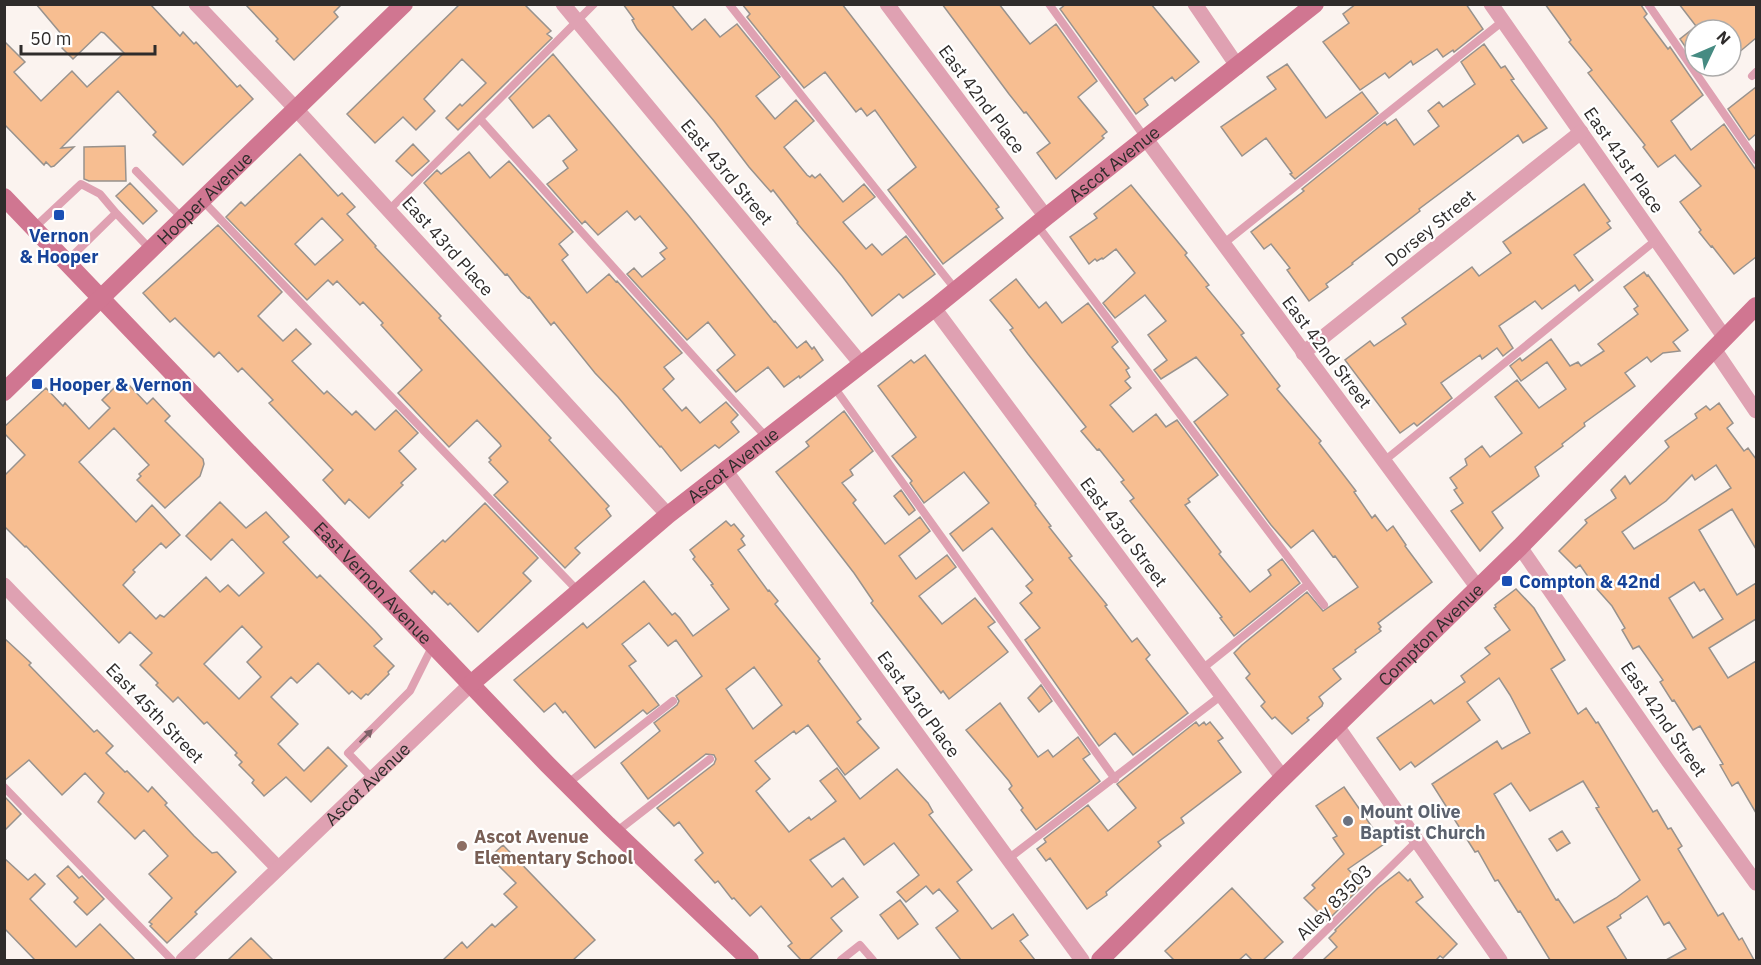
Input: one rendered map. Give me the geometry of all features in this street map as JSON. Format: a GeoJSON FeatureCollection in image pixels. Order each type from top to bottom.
{"type":"FeatureCollection","features":[{"type":"Feature","properties":{"kind":"street","name":"East 43rd Place"},"geometry":{"type":"LineString","coordinates":[[196,4],[296,109],[668,515]]}},
{"type":"Feature","properties":{"kind":"street","name":"Hooper Avenue"},"geometry":{"type":"LineString","coordinates":[[4,392],[404,4]]}},
{"type":"Feature","properties":{"kind":"street","name":"East 43rd Street"},"geometry":{"type":"LineString","coordinates":[[563,4],[862,365]]}},
{"type":"Feature","properties":{"kind":"street","name":"East 42nd Place"},"geometry":{"type":"LineString","coordinates":[[887,4],[1041,221]]}},
{"type":"Feature","properties":{"kind":"street"},"geometry":{"type":"LineString","coordinates":[[1195,4],[1238,67]]}},
{"type":"Feature","properties":{"kind":"street","name":"Ascot Avenue"},"geometry":{"type":"LineString","coordinates":[[183,960],[472,683],[668,515],[934,309],[1041,221],[1315,4]]}},
{"type":"Feature","properties":{"kind":"street","name":"East 41st Place"},"geometry":{"type":"LineString","coordinates":[[1491,4],[1656,240],[1719,343],[1756,411]]}},
{"type":"Feature","properties":{"kind":"street","name":"Dorsey Street"},"geometry":{"type":"LineString","coordinates":[[1303,353],[1581,132]]}},
{"type":"Feature","properties":{"kind":"street","name":"East 42nd Street"},"geometry":{"type":"LineString","coordinates":[[1146,139],[1478,588]]}},
{"type":"Feature","properties":{"kind":"street","name":"East Vernon Avenue"},"geometry":{"type":"LineString","coordinates":[[4,197],[567,784],[750,960]]}},
{"type":"Feature","properties":{"kind":"street","name":"Compton Avenue"},"geometry":{"type":"LineString","coordinates":[[1100,960],[1282,778],[1520,547],[1756,306]]}},
{"type":"Feature","properties":{"kind":"street","name":"East 43rd Street"},"geometry":{"type":"LineString","coordinates":[[934,309],[1282,778]]}},
{"type":"Feature","properties":{"kind":"street","name":"East 43rd Place"},"geometry":{"type":"LineString","coordinates":[[726,470],[1082,960]]}},
{"type":"Feature","properties":{"kind":"street","name":"East 42nd Street"},"geometry":{"type":"LineString","coordinates":[[1520,547],[1756,883]]}},
{"type":"Feature","properties":{"kind":"street","name":"East 45th Street"},"geometry":{"type":"LineString","coordinates":[[4,585],[278,868]]}},
{"type":"Feature","properties":{"kind":"street"},"geometry":{"type":"LineString","coordinates":[[1337,726],[1418,840],[1498,960]]}},
{"type":"Feature","properties":{"kind":"lane"},"geometry":{"type":"LineString","coordinates":[[389,210],[594,4]]}},
{"type":"Feature","properties":{"kind":"lane"},"geometry":{"type":"LineString","coordinates":[[729,4],[956,290]]}},
{"type":"Feature","properties":{"kind":"lane"},"geometry":{"type":"LineString","coordinates":[[1049,4],[1146,139]]}},
{"type":"Feature","properties":{"kind":"lane"},"geometry":{"type":"LineString","coordinates":[[1648,4],[1756,160]]}},
{"type":"Feature","properties":{"kind":"lane"},"geometry":{"type":"LineString","coordinates":[[1223,244],[1503,21]]}},
{"type":"Feature","properties":{"kind":"lane"},"geometry":{"type":"LineString","coordinates":[[480,119],[767,438]]}},
{"type":"Feature","properties":{"kind":"lane"},"geometry":{"type":"LineString","coordinates":[[136,171],[183,219]]}},
{"type":"Feature","properties":{"kind":"lane"},"geometry":{"type":"LineString","coordinates":[[34,228],[81,184],[100,194],[151,250]]}},
{"type":"Feature","properties":{"kind":"lane"},"geometry":{"type":"LineString","coordinates":[[202,200],[579,591]]}},
{"type":"Feature","properties":{"kind":"lane"},"geometry":{"type":"LineString","coordinates":[[66,262],[116,213]]}},
{"type":"Feature","properties":{"kind":"lane"},"geometry":{"type":"LineString","coordinates":[[1041,221],[1323,605]]}},
{"type":"Feature","properties":{"kind":"lane"},"geometry":{"type":"LineString","coordinates":[[1384,461],[1656,240]]}},
{"type":"Feature","properties":{"kind":"lane"},"geometry":{"type":"LineString","coordinates":[[834,387],[1115,778]]}},
{"type":"Feature","properties":{"kind":"lane"},"geometry":{"type":"LineString","coordinates":[[1202,669],[1308,584]]}},
{"type":"Feature","properties":{"kind":"lane"},"geometry":{"type":"LineString","coordinates":[[372,778],[348,753],[410,691],[433,644]]}},
{"type":"Feature","properties":{"kind":"lane"},"geometry":{"type":"LineString","coordinates":[[1008,859],[1222,695]]}},
{"type":"Feature","properties":{"kind":"lane"},"geometry":{"type":"LineString","coordinates":[[567,784],[673,701]]}},
{"type":"Feature","properties":{"kind":"lane"},"geometry":{"type":"LineString","coordinates":[[616,832],[710,759]]}},
{"type":"Feature","properties":{"kind":"lane"},"geometry":{"type":"LineString","coordinates":[[4,787],[172,960]]}},
{"type":"Feature","properties":{"kind":"lane","name":"Alley 83503"},"geometry":{"type":"LineString","coordinates":[[1296,960],[1418,840]]}},
{"type":"Feature","properties":{"kind":"lane"},"geometry":{"type":"LineString","coordinates":[[842,960],[860,945],[873,960]]}},
{"type":"Feature","properties":{"kind":"building"},"geometry":{"type":"Polygon","coordinates":[[[36,4],[150,4],[180,36],[183,32],[194,44],[196,42],[237,87],[240,85],[253,99],[183,165],[153,135],[156,132],[118,91],[61,148],[74,147],[54,166],[51,167],[46,162],[44,165],[4,124],[4,41],[25,62],[14,72],[41,101],[72,71],[87,87],[124,53],[101,32],[73,59],[62,48],[68,42],[36,4]]]}},
{"type":"Feature","properties":{"kind":"building"},"geometry":{"type":"Polygon","coordinates":[[[245,4],[342,4],[334,12],[338,17],[294,60],[245,4]]]}},
{"type":"Feature","properties":{"kind":"building"},"geometry":{"type":"Polygon","coordinates":[[[460,4],[524,4],[551,31],[547,34],[552,38],[458,130],[446,118],[486,83],[462,59],[424,99],[435,111],[416,130],[403,117],[375,143],[347,114],[460,4]]]}},
{"type":"Feature","properties":{"kind":"building"},"geometry":{"type":"Polygon","coordinates":[[[623,4],[671,4],[692,30],[705,19],[720,37],[737,24],[780,77],[756,96],[775,119],[796,100],[814,121],[784,147],[807,175],[815,178],[820,174],[843,202],[864,184],[875,197],[843,222],[866,249],[872,244],[882,255],[906,236],[935,274],[903,298],[899,294],[872,316],[773,190],[771,192],[749,167],[714,121],[637,29],[632,20],[634,19],[623,4]]]}},
{"type":"Feature","properties":{"kind":"building"},"geometry":{"type":"Polygon","coordinates":[[[742,4],[842,4],[999,207],[996,209],[1003,218],[943,264],[888,190],[916,167],[875,110],[867,116],[861,108],[856,112],[825,72],[804,88],[747,17],[750,14],[742,4]]]}},
{"type":"Feature","properties":{"kind":"building"},"geometry":{"type":"Polygon","coordinates":[[[942,4],[999,4],[1030,44],[1056,24],[1097,81],[1078,97],[1107,132],[1102,136],[1104,138],[1056,179],[1037,153],[1050,143],[1009,94],[942,4]]]}},
{"type":"Feature","properties":{"kind":"building"},"geometry":{"type":"Polygon","coordinates":[[[1066,4],[1151,4],[1199,62],[1175,81],[1172,77],[1144,99],[1148,105],[1136,114],[1060,9],[1066,4]]]}},
{"type":"Feature","properties":{"kind":"building"},"geometry":{"type":"Polygon","coordinates":[[[1356,4],[1466,4],[1483,29],[1454,52],[1453,50],[1443,57],[1437,49],[1413,65],[1411,61],[1389,78],[1385,73],[1360,90],[1323,42],[1349,23],[1343,14],[1356,4]]]}},
{"type":"Feature","properties":{"kind":"building"},"geometry":{"type":"Polygon","coordinates":[[[1545,4],[1641,5],[1647,14],[1644,17],[1683,66],[1683,78],[1691,78],[1703,95],[1671,121],[1691,150],[1724,124],[1756,170],[1756,257],[1734,274],[1699,232],[1701,230],[1680,202],[1701,186],[1675,155],[1658,167],[1643,147],[1645,145],[1588,73],[1592,70],[1569,42],[1571,40],[1545,4]]]}},
{"type":"Feature","properties":{"kind":"building"},"geometry":{"type":"Polygon","coordinates":[[[1679,4],[1756,4],[1756,38],[1743,49],[1743,18],[1690,18],[1679,4]]]}},
{"type":"Feature","properties":{"kind":"building"},"geometry":{"type":"Polygon","coordinates":[[[1484,44],[1501,68],[1505,66],[1514,79],[1511,80],[1547,128],[1523,143],[1518,135],[1419,209],[1420,211],[1326,284],[1328,287],[1309,301],[1287,270],[1290,268],[1271,244],[1264,249],[1251,232],[1304,191],[1302,189],[1385,122],[1387,125],[1396,119],[1414,145],[1439,126],[1428,111],[1439,102],[1443,107],[1475,84],[1461,62],[1484,44]]]}},
{"type":"Feature","properties":{"kind":"building"},"geometry":{"type":"Polygon","coordinates":[[[553,54],[689,216],[774,322],[797,348],[806,341],[812,349],[814,347],[823,360],[784,387],[768,367],[736,392],[717,370],[735,355],[708,322],[687,340],[627,274],[634,268],[642,277],[665,259],[660,253],[667,248],[640,216],[635,220],[627,211],[598,235],[585,221],[582,224],[547,184],[568,168],[563,161],[577,150],[549,115],[533,128],[509,98],[553,54]]]}},
{"type":"Feature","properties":{"kind":"building"},"geometry":{"type":"Polygon","coordinates":[[[1287,64],[1326,118],[1362,92],[1378,113],[1295,179],[1266,138],[1242,156],[1221,127],[1276,89],[1267,77],[1287,64]]]}},
{"type":"Feature","properties":{"kind":"building"},"geometry":{"type":"Polygon","coordinates":[[[1756,87],[1756,134],[1749,140],[1728,109],[1756,87]]]}},
{"type":"Feature","properties":{"kind":"building"},"geometry":{"type":"Polygon","coordinates":[[[413,144],[429,161],[412,176],[396,161],[413,144]]]}},
{"type":"Feature","properties":{"kind":"building"},"geometry":{"type":"Polygon","coordinates":[[[125,146],[126,181],[84,179],[84,147],[125,146]]]}},
{"type":"Feature","properties":{"kind":"building"},"geometry":{"type":"Polygon","coordinates":[[[469,152],[490,178],[509,161],[573,232],[559,244],[568,255],[562,260],[587,293],[609,274],[682,353],[664,367],[674,379],[663,389],[682,411],[686,407],[700,423],[726,402],[738,415],[731,422],[739,432],[719,448],[715,445],[681,471],[595,373],[554,322],[551,325],[529,297],[521,292],[507,274],[505,275],[424,183],[437,170],[441,174],[469,152]]]}},
{"type":"Feature","properties":{"kind":"building"},"geometry":{"type":"Polygon","coordinates":[[[300,154],[338,196],[342,193],[355,207],[347,214],[375,247],[441,316],[439,318],[551,438],[549,440],[609,506],[606,509],[611,516],[575,548],[580,553],[565,568],[494,495],[508,482],[489,462],[491,460],[489,458],[501,446],[500,444],[477,420],[449,447],[398,393],[422,370],[381,325],[383,323],[363,302],[360,305],[337,281],[333,285],[328,280],[307,300],[226,217],[241,202],[245,206],[300,154]],[[322,218],[295,244],[315,265],[343,240],[322,218]]]}},
{"type":"Feature","properties":{"kind":"building"},"geometry":{"type":"Polygon","coordinates":[[[130,183],[157,211],[143,224],[116,196],[130,183]]]}},
{"type":"Feature","properties":{"kind":"building"},"geometry":{"type":"Polygon","coordinates":[[[1584,184],[1610,221],[1607,223],[1611,228],[1574,255],[1593,280],[1579,291],[1575,285],[1542,309],[1535,301],[1499,326],[1513,348],[1503,356],[1497,348],[1482,359],[1480,355],[1441,383],[1452,398],[1417,426],[1414,423],[1400,433],[1345,360],[1370,341],[1374,346],[1406,324],[1402,318],[1472,267],[1479,276],[1511,253],[1503,242],[1584,184]]]}},
{"type":"Feature","properties":{"kind":"building"},"geometry":{"type":"Polygon","coordinates":[[[1131,185],[1187,253],[1185,255],[1209,285],[1206,287],[1244,333],[1241,335],[1280,386],[1277,389],[1321,441],[1319,443],[1356,491],[1354,492],[1372,518],[1375,515],[1387,531],[1393,526],[1432,582],[1378,623],[1381,631],[1333,669],[1341,679],[1319,697],[1323,703],[1322,706],[1292,734],[1275,717],[1272,719],[1261,706],[1265,702],[1246,678],[1250,674],[1234,653],[1307,592],[1323,611],[1358,587],[1313,530],[1291,548],[1271,525],[1194,422],[1228,395],[1196,357],[1161,379],[1154,370],[1167,360],[1148,335],[1166,321],[1145,295],[1115,318],[1103,303],[1135,273],[1116,249],[1103,259],[1097,261],[1095,259],[1089,264],[1070,237],[1097,218],[1094,214],[1131,185]]]}},
{"type":"Feature","properties":{"kind":"building"},"geometry":{"type":"Polygon","coordinates":[[[218,225],[282,292],[258,316],[283,341],[296,329],[311,344],[292,361],[324,394],[327,391],[352,415],[356,411],[375,430],[396,410],[418,433],[399,451],[416,469],[369,518],[349,499],[345,504],[323,480],[333,470],[269,403],[273,400],[242,368],[238,372],[219,352],[214,357],[175,318],[170,322],[143,293],[218,225]]]}},
{"type":"Feature","properties":{"kind":"building"},"geometry":{"type":"Polygon","coordinates":[[[1644,272],[1688,330],[1673,342],[1680,351],[1663,353],[1651,362],[1647,357],[1625,373],[1635,386],[1584,423],[1585,426],[1562,444],[1563,446],[1535,467],[1539,476],[1492,512],[1503,528],[1480,551],[1451,511],[1463,503],[1454,490],[1457,488],[1450,478],[1467,465],[1465,459],[1482,446],[1490,457],[1522,433],[1495,397],[1517,380],[1539,408],[1566,389],[1547,362],[1521,381],[1510,366],[1520,358],[1522,361],[1551,339],[1570,366],[1578,362],[1581,366],[1604,351],[1598,344],[1638,314],[1634,309],[1638,306],[1624,287],[1644,272]]]}},
{"type":"Feature","properties":{"kind":"building"},"geometry":{"type":"Polygon","coordinates":[[[1016,279],[1039,308],[1046,302],[1062,323],[1088,303],[1118,342],[1112,347],[1129,368],[1126,370],[1130,377],[1125,381],[1131,388],[1110,405],[1133,432],[1156,414],[1166,427],[1177,420],[1218,475],[1188,499],[1190,502],[1185,505],[1221,552],[1219,554],[1250,592],[1271,575],[1268,570],[1282,559],[1300,583],[1234,636],[1220,618],[1222,617],[1130,501],[1134,498],[1121,482],[1124,480],[1081,431],[1086,427],[1028,354],[1010,330],[1013,328],[990,300],[1016,279]]]}},
{"type":"Feature","properties":{"kind":"building"},"geometry":{"type":"Polygon","coordinates":[[[925,355],[1036,504],[1051,526],[1049,527],[1072,556],[1069,558],[1107,605],[1105,606],[1132,642],[1137,638],[1150,655],[1146,659],[1188,713],[1133,755],[1115,733],[1099,746],[1025,640],[1040,628],[1020,603],[1032,593],[1026,586],[1033,580],[992,528],[963,551],[950,534],[989,503],[964,472],[924,503],[910,483],[912,481],[892,456],[916,437],[878,386],[911,360],[914,363],[925,355]]]}},
{"type":"Feature","properties":{"kind":"building"},"geometry":{"type":"Polygon","coordinates":[[[128,384],[147,404],[153,398],[170,416],[165,421],[203,459],[204,464],[200,476],[165,508],[137,480],[141,476],[139,474],[149,465],[114,428],[79,462],[136,522],[152,505],[180,535],[166,548],[161,543],[133,570],[135,572],[123,585],[156,619],[160,615],[164,617],[206,577],[220,592],[228,585],[239,596],[264,573],[232,539],[211,560],[186,536],[220,502],[246,528],[266,512],[289,537],[283,542],[317,578],[320,575],[382,639],[374,646],[394,666],[368,695],[366,694],[361,699],[352,691],[349,694],[318,663],[297,683],[291,677],[271,697],[298,724],[278,744],[304,771],[328,747],[347,766],[311,802],[286,777],[264,796],[252,783],[254,780],[239,765],[242,762],[235,755],[237,753],[207,722],[204,724],[178,697],[173,702],[140,665],[152,653],[130,632],[119,643],[4,526],[4,476],[25,455],[4,433],[4,427],[46,388],[63,406],[65,403],[89,429],[110,408],[102,400],[115,387],[120,391],[128,384]],[[242,626],[204,664],[239,699],[261,677],[247,662],[262,647],[242,626]]]}},
{"type":"Feature","properties":{"kind":"building"},"geometry":{"type":"Polygon","coordinates":[[[1719,403],[1733,423],[1727,428],[1744,451],[1748,448],[1756,459],[1756,549],[1732,509],[1699,530],[1737,595],[1756,583],[1756,619],[1709,648],[1728,678],[1756,661],[1756,813],[1738,782],[1732,786],[1720,765],[1723,764],[1700,726],[1693,730],[1674,700],[1672,701],[1660,682],[1663,680],[1639,646],[1633,649],[1622,630],[1625,628],[1612,606],[1580,565],[1576,568],[1559,551],[1587,523],[1585,520],[1616,498],[1611,490],[1625,476],[1630,484],[1669,447],[1665,441],[1697,418],[1695,414],[1706,406],[1710,410],[1719,403]],[[1716,465],[1695,480],[1692,475],[1666,501],[1622,532],[1634,549],[1731,488],[1716,465]],[[1694,582],[1669,598],[1693,638],[1723,619],[1704,589],[1700,591],[1694,582]]]}},
{"type":"Feature","properties":{"kind":"building"},"geometry":{"type":"Polygon","coordinates":[[[844,411],[873,451],[850,470],[853,475],[842,483],[856,500],[853,503],[885,544],[920,517],[930,531],[899,556],[916,579],[947,555],[956,567],[919,596],[942,624],[975,598],[995,622],[988,627],[1008,652],[949,699],[943,691],[941,693],[871,603],[873,601],[854,573],[776,472],[809,446],[806,442],[844,411]]]}},
{"type":"Feature","properties":{"kind":"building"},"geometry":{"type":"Polygon","coordinates":[[[901,490],[915,510],[909,515],[894,496],[901,490]]]}},
{"type":"Feature","properties":{"kind":"building"},"geometry":{"type":"Polygon","coordinates":[[[485,503],[538,558],[523,573],[531,581],[478,632],[450,603],[448,605],[434,591],[432,594],[410,571],[443,540],[445,542],[485,503]]]}},
{"type":"Feature","properties":{"kind":"building"},"geometry":{"type":"Polygon","coordinates":[[[726,521],[731,526],[734,524],[744,536],[741,539],[745,545],[738,550],[778,601],[775,604],[820,659],[818,661],[861,719],[857,722],[879,748],[845,775],[808,725],[796,734],[794,731],[755,761],[770,779],[756,791],[789,832],[809,817],[811,820],[836,801],[820,781],[837,768],[860,799],[897,769],[928,803],[933,812],[929,815],[972,870],[957,882],[992,929],[1013,914],[1028,935],[1020,941],[1035,960],[961,960],[936,928],[958,911],[939,889],[933,894],[926,886],[906,902],[897,892],[919,875],[894,843],[864,865],[844,838],[810,860],[832,887],[843,878],[858,897],[831,918],[842,931],[809,960],[801,960],[788,946],[792,943],[761,906],[750,916],[734,898],[732,899],[718,881],[715,883],[695,860],[703,853],[679,822],[674,826],[657,808],[714,764],[716,759],[714,755],[706,754],[648,799],[621,763],[660,731],[654,723],[677,705],[679,701],[676,696],[702,676],[676,640],[668,646],[649,623],[622,644],[636,661],[629,666],[659,705],[647,714],[643,710],[595,748],[565,711],[563,713],[555,703],[544,712],[514,680],[583,623],[587,628],[644,581],[672,615],[675,613],[680,618],[693,636],[729,609],[693,559],[695,557],[690,550],[726,521]],[[754,667],[726,689],[753,729],[782,705],[754,667]]]}},
{"type":"Feature","properties":{"kind":"building"},"geometry":{"type":"Polygon","coordinates":[[[1516,589],[1534,608],[1565,660],[1551,669],[1578,714],[1586,708],[1596,723],[1598,722],[1653,812],[1657,810],[1668,829],[1671,828],[1682,846],[1678,849],[1718,916],[1723,913],[1739,940],[1742,938],[1754,960],[1666,960],[1686,949],[1669,922],[1664,925],[1647,896],[1607,927],[1627,960],[1550,960],[1520,911],[1518,912],[1498,880],[1495,881],[1478,851],[1475,852],[1432,784],[1497,741],[1502,749],[1530,733],[1499,678],[1467,702],[1480,720],[1415,767],[1411,762],[1400,770],[1377,738],[1431,700],[1434,704],[1465,682],[1461,676],[1490,654],[1485,648],[1510,630],[1494,608],[1516,589]],[[1583,781],[1530,811],[1511,783],[1494,794],[1556,900],[1558,899],[1574,923],[1616,898],[1640,880],[1596,808],[1599,807],[1583,781]]]}},
{"type":"Feature","properties":{"kind":"building"},"geometry":{"type":"Polygon","coordinates":[[[4,638],[31,663],[29,665],[94,732],[97,730],[113,746],[106,753],[148,792],[152,787],[167,803],[165,805],[194,836],[212,853],[217,852],[236,872],[167,943],[150,926],[152,924],[149,922],[172,898],[149,874],[168,856],[144,830],[135,839],[98,802],[104,793],[85,773],[62,795],[29,760],[4,781],[4,638]]]}},
{"type":"Feature","properties":{"kind":"building"},"geometry":{"type":"Polygon","coordinates":[[[1041,685],[1052,701],[1039,712],[1028,698],[1041,685]]]}},
{"type":"Feature","properties":{"kind":"building"},"geometry":{"type":"Polygon","coordinates":[[[1000,703],[1038,757],[1048,750],[1053,757],[1078,737],[1090,754],[1083,759],[1100,781],[1036,830],[1009,789],[1012,786],[1009,781],[966,730],[1000,703]]]}},
{"type":"Feature","properties":{"kind":"building"},"geometry":{"type":"Polygon","coordinates":[[[1196,722],[1199,726],[1204,722],[1206,725],[1210,722],[1223,738],[1218,741],[1241,772],[1181,818],[1184,823],[1158,842],[1161,846],[1106,892],[1107,895],[1087,909],[1050,858],[1046,861],[1037,849],[1046,842],[1044,839],[1088,805],[1108,831],[1136,808],[1117,784],[1196,722]]]}},
{"type":"Feature","properties":{"kind":"building"},"geometry":{"type":"Polygon","coordinates":[[[1344,787],[1384,844],[1348,869],[1363,885],[1327,921],[1304,898],[1315,888],[1312,885],[1344,854],[1333,838],[1337,836],[1316,806],[1344,787]]]}},
{"type":"Feature","properties":{"kind":"building"},"geometry":{"type":"Polygon","coordinates":[[[4,796],[21,814],[4,831],[4,796]]]}},
{"type":"Feature","properties":{"kind":"building"},"geometry":{"type":"Polygon","coordinates":[[[1562,831],[1570,843],[1557,851],[1549,839],[1562,831]]]}},
{"type":"Feature","properties":{"kind":"building"},"geometry":{"type":"Polygon","coordinates":[[[503,845],[595,940],[573,960],[443,960],[462,942],[467,948],[492,924],[495,927],[517,907],[504,894],[516,883],[490,857],[503,845]]]}},
{"type":"Feature","properties":{"kind":"building"},"geometry":{"type":"Polygon","coordinates":[[[4,858],[28,880],[35,874],[45,884],[30,899],[76,947],[100,924],[135,960],[35,960],[4,928],[4,858]]]}},
{"type":"Feature","properties":{"kind":"building"},"geometry":{"type":"Polygon","coordinates":[[[68,866],[79,878],[82,876],[104,899],[87,915],[74,902],[78,898],[57,876],[68,866]]]}},
{"type":"Feature","properties":{"kind":"building"},"geometry":{"type":"Polygon","coordinates":[[[1399,872],[1408,881],[1410,879],[1423,897],[1416,902],[1457,944],[1443,958],[1440,956],[1436,960],[1323,960],[1337,947],[1329,938],[1335,930],[1378,888],[1399,872]]]}},
{"type":"Feature","properties":{"kind":"building"},"geometry":{"type":"Polygon","coordinates":[[[1232,888],[1283,942],[1263,960],[1252,960],[1246,954],[1239,960],[1174,960],[1165,951],[1232,888]]]}},
{"type":"Feature","properties":{"kind":"building"},"geometry":{"type":"Polygon","coordinates":[[[900,900],[918,924],[898,939],[880,915],[900,900]]]}},
{"type":"Feature","properties":{"kind":"building"},"geometry":{"type":"Polygon","coordinates":[[[251,938],[273,960],[228,960],[251,938]]]}},
{"type":"Feature","properties":{"kind":"place","name":"Vernon & Hooper"},"geometry":{"type":"Point","coordinates":[59,215]}},
{"type":"Feature","properties":{"kind":"place","name":"Hooper & Vernon"},"geometry":{"type":"Point","coordinates":[37,384]}},
{"type":"Feature","properties":{"kind":"place","name":"Compton & 42nd"},"geometry":{"type":"Point","coordinates":[1507,581]}},
{"type":"Feature","properties":{"kind":"place","name":"Mount Olive Baptist Church"},"geometry":{"type":"Point","coordinates":[1348,821]}},
{"type":"Feature","properties":{"kind":"place","name":"Ascot Avenue Elementary School"},"geometry":{"type":"Point","coordinates":[462,846]}}]}
